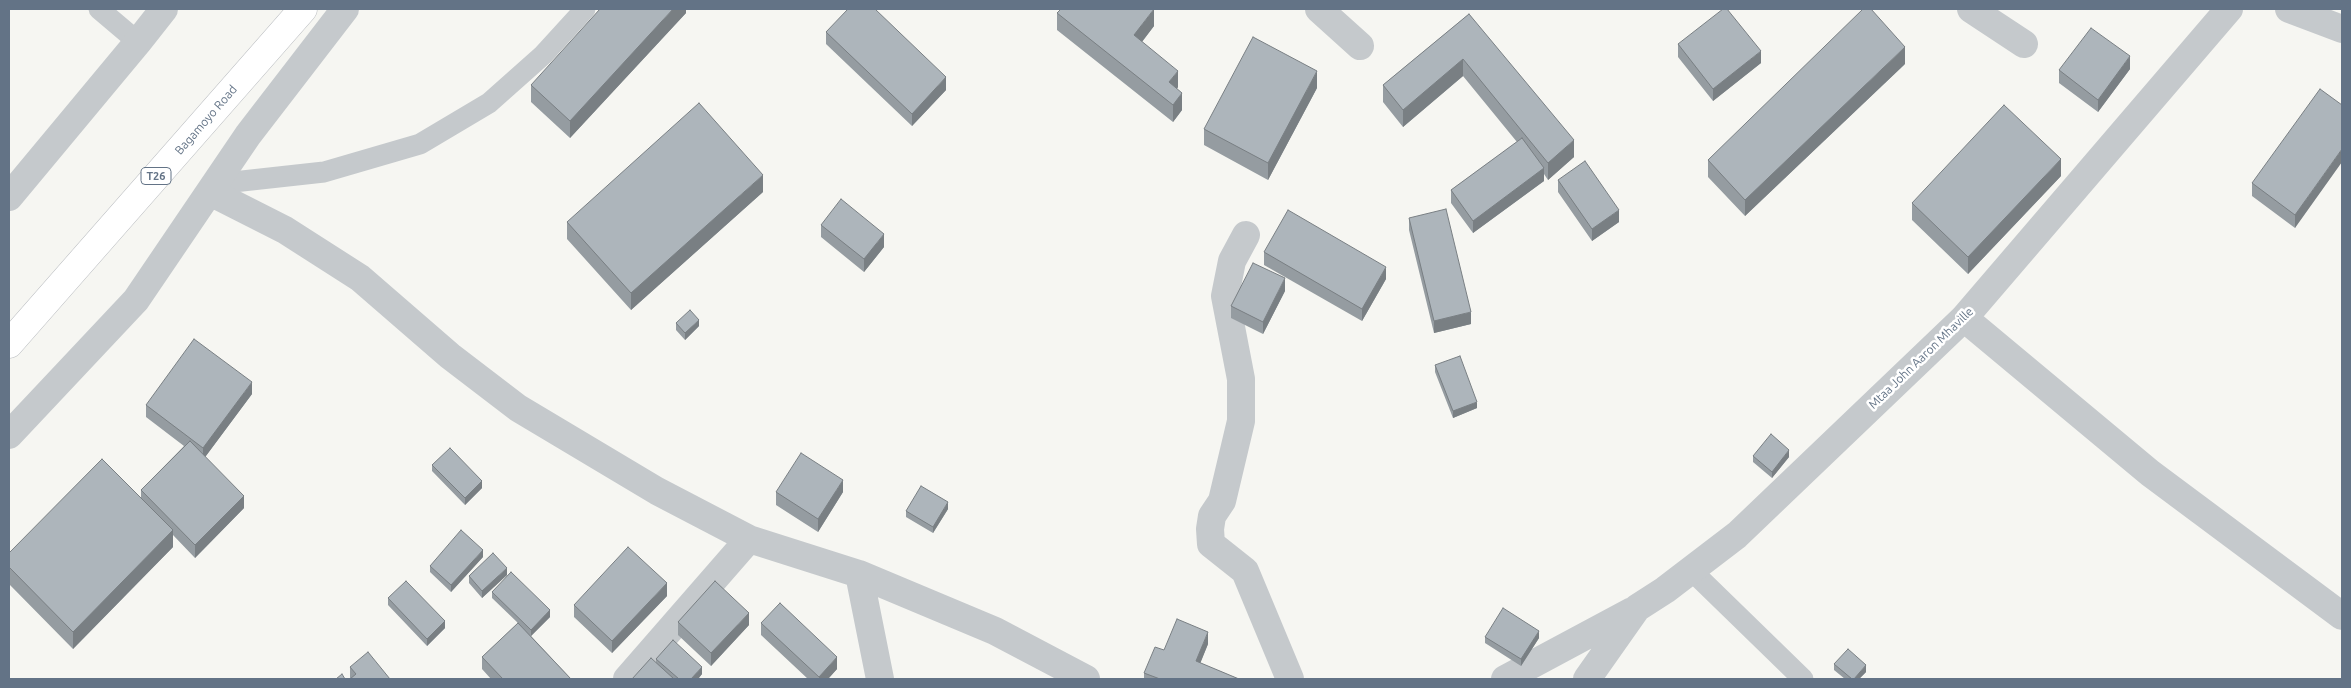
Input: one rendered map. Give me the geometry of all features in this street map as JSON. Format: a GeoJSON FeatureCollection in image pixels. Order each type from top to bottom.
{"type":"FeatureCollection","features":[{"type":"Feature","properties":{"kind":"highway","name":"Bagamoyo Road"},"geometry":{"type":"LineString","coordinates":[[9,344],[304,9]]}},
{"type":"Feature","properties":{"kind":"street"},"geometry":{"type":"LineString","coordinates":[[9,197],[164,9]]}},
{"type":"Feature","properties":{"kind":"street"},"geometry":{"type":"LineString","coordinates":[[9,435],[136,300],[248,135],[345,9]]}},
{"type":"Feature","properties":{"kind":"street"},"geometry":{"type":"LineString","coordinates":[[1319,9],[1360,46]]}},
{"type":"Feature","properties":{"kind":"street"},"geometry":{"type":"LineString","coordinates":[[1972,9],[2024,44]]}},
{"type":"Feature","properties":{"kind":"street","name":"Mtaa John Aaron Mhaville"},"geometry":{"type":"LineString","coordinates":[[1587,679],[1637,608],[1737,535],[1964,318],[2229,9]]}},
{"type":"Feature","properties":{"kind":"street"},"geometry":{"type":"LineString","coordinates":[[2289,9],[2342,29]]}},
{"type":"Feature","properties":{"kind":"street"},"geometry":{"type":"LineString","coordinates":[[212,188],[285,230],[360,278],[450,356],[518,408],[657,491],[749,539],[859,574],[994,632],[1086,679]]}},
{"type":"Feature","properties":{"kind":"street"},"geometry":{"type":"LineString","coordinates":[[1246,235],[1232,261],[1225,296],[1241,379],[1241,421],[1222,501],[1212,516],[1210,529],[1211,544],[1245,571],[1290,679]]}},
{"type":"Feature","properties":{"kind":"street"},"geometry":{"type":"LineString","coordinates":[[1964,318],[2150,473],[2342,616]]}},
{"type":"Feature","properties":{"kind":"street"},"geometry":{"type":"LineString","coordinates":[[627,679],[749,539]]}},
{"type":"Feature","properties":{"kind":"street"},"geometry":{"type":"LineString","coordinates":[[859,574],[880,679]]}},
{"type":"Feature","properties":{"kind":"street"},"geometry":{"type":"LineString","coordinates":[[1505,679],[1637,608]]}},
{"type":"Feature","properties":{"kind":"lane"},"geometry":{"type":"LineString","coordinates":[[99,9],[138,42]]}},
{"type":"Feature","properties":{"kind":"lane"},"geometry":{"type":"LineString","coordinates":[[212,188],[324,172],[420,144],[489,103],[543,55],[585,9]]}},
{"type":"Feature","properties":{"kind":"lane"},"geometry":{"type":"LineString","coordinates":[[1691,570],[1803,679]]}},
{"type":"Feature","properties":{"kind":"building"},"geometry":{"type":"Polygon","coordinates":[[[600,9],[673,9],[570,121],[531,85],[600,9]]]}},
{"type":"Feature","properties":{"kind":"building"},"geometry":{"type":"Polygon","coordinates":[[[848,9],[875,9],[946,77],[912,114],[826,32],[848,9]]]}},
{"type":"Feature","properties":{"kind":"building"},"geometry":{"type":"Polygon","coordinates":[[[1061,9],[1154,9],[1134,35],[1178,71],[1169,82],[1182,93],[1173,105],[1057,13],[1061,9]]]}},
{"type":"Feature","properties":{"kind":"building"},"geometry":{"type":"Polygon","coordinates":[[[1723,9],[1727,9],[1761,51],[1713,89],[1678,44],[1723,9]]]}},
{"type":"Feature","properties":{"kind":"building"},"geometry":{"type":"Polygon","coordinates":[[[1863,9],[1871,9],[1905,47],[1745,200],[1708,160],[1863,9]]]}},
{"type":"Feature","properties":{"kind":"building"},"geometry":{"type":"Polygon","coordinates":[[[1469,14],[1574,140],[1548,163],[1463,59],[1403,110],[1383,85],[1469,14]]]}},
{"type":"Feature","properties":{"kind":"building"},"geometry":{"type":"Polygon","coordinates":[[[2091,28],[2130,56],[2098,100],[2059,70],[2091,28]]]}},
{"type":"Feature","properties":{"kind":"building"},"geometry":{"type":"Polygon","coordinates":[[[1253,37],[1317,71],[1268,163],[1204,129],[1253,37]]]}},
{"type":"Feature","properties":{"kind":"building"},"geometry":{"type":"Polygon","coordinates":[[[2320,89],[2342,105],[2342,149],[2295,215],[2252,183],[2320,89]]]}},
{"type":"Feature","properties":{"kind":"building"},"geometry":{"type":"Polygon","coordinates":[[[699,103],[763,175],[631,293],[567,222],[699,103]]]}},
{"type":"Feature","properties":{"kind":"building"},"geometry":{"type":"Polygon","coordinates":[[[2004,105],[2061,159],[1968,257],[1912,203],[2004,105]]]}},
{"type":"Feature","properties":{"kind":"building"},"geometry":{"type":"Polygon","coordinates":[[[1522,138],[1544,168],[1473,221],[1451,190],[1522,138]]]}},
{"type":"Feature","properties":{"kind":"building"},"geometry":{"type":"Polygon","coordinates":[[[1585,161],[1619,210],[1592,229],[1558,180],[1585,161]]]}},
{"type":"Feature","properties":{"kind":"building"},"geometry":{"type":"Polygon","coordinates":[[[841,199],[884,234],[864,259],[821,225],[841,199]]]}},
{"type":"Feature","properties":{"kind":"building"},"geometry":{"type":"Polygon","coordinates":[[[1446,209],[1471,312],[1434,321],[1409,218],[1446,209]]]}},
{"type":"Feature","properties":{"kind":"building"},"geometry":{"type":"Polygon","coordinates":[[[1288,210],[1386,267],[1362,309],[1264,252],[1288,210]]]}},
{"type":"Feature","properties":{"kind":"building"},"geometry":{"type":"Polygon","coordinates":[[[1253,263],[1285,278],[1263,322],[1231,306],[1253,263]]]}},
{"type":"Feature","properties":{"kind":"building"},"geometry":{"type":"Polygon","coordinates":[[[690,310],[699,320],[685,333],[676,323],[690,310]]]}},
{"type":"Feature","properties":{"kind":"building"},"geometry":{"type":"Polygon","coordinates":[[[194,339],[252,382],[203,448],[146,405],[194,339]]]}},
{"type":"Feature","properties":{"kind":"building"},"geometry":{"type":"Polygon","coordinates":[[[1460,356],[1477,402],[1453,411],[1435,365],[1460,356]]]}},
{"type":"Feature","properties":{"kind":"building"},"geometry":{"type":"Polygon","coordinates":[[[1771,434],[1789,450],[1772,472],[1753,456],[1771,434]]]}},
{"type":"Feature","properties":{"kind":"building"},"geometry":{"type":"Polygon","coordinates":[[[190,441],[244,496],[195,545],[141,490],[190,441]]]}},
{"type":"Feature","properties":{"kind":"building"},"geometry":{"type":"Polygon","coordinates":[[[450,448],[482,481],[465,498],[432,465],[450,448]]]}},
{"type":"Feature","properties":{"kind":"building"},"geometry":{"type":"Polygon","coordinates":[[[801,453],[843,480],[818,519],[776,492],[801,453]]]}},
{"type":"Feature","properties":{"kind":"building"},"geometry":{"type":"Polygon","coordinates":[[[102,459],[173,530],[73,632],[9,567],[9,553],[102,459]]]}},
{"type":"Feature","properties":{"kind":"building"},"geometry":{"type":"Polygon","coordinates":[[[921,486],[948,502],[933,527],[906,511],[921,486]]]}},
{"type":"Feature","properties":{"kind":"building"},"geometry":{"type":"Polygon","coordinates":[[[461,530],[483,550],[451,585],[430,566],[461,530]]]}},
{"type":"Feature","properties":{"kind":"building"},"geometry":{"type":"Polygon","coordinates":[[[628,547],[667,583],[612,641],[574,605],[628,547]]]}},
{"type":"Feature","properties":{"kind":"building"},"geometry":{"type":"Polygon","coordinates":[[[493,553],[507,568],[482,591],[469,576],[493,553]]]}},
{"type":"Feature","properties":{"kind":"building"},"geometry":{"type":"Polygon","coordinates":[[[511,572],[550,610],[531,630],[492,592],[511,572]]]}},
{"type":"Feature","properties":{"kind":"building"},"geometry":{"type":"Polygon","coordinates":[[[406,581],[445,621],[427,639],[388,598],[406,581]]]}},
{"type":"Feature","properties":{"kind":"building"},"geometry":{"type":"Polygon","coordinates":[[[715,581],[749,613],[711,653],[678,622],[715,581]]]}},
{"type":"Feature","properties":{"kind":"building"},"geometry":{"type":"Polygon","coordinates":[[[780,603],[837,657],[819,677],[761,623],[780,603]]]}},
{"type":"Feature","properties":{"kind":"building"},"geometry":{"type":"Polygon","coordinates":[[[1503,608],[1539,631],[1521,659],[1485,637],[1503,608]]]}},
{"type":"Feature","properties":{"kind":"building"},"geometry":{"type":"Polygon","coordinates":[[[1177,619],[1208,632],[1196,661],[1239,679],[1160,679],[1144,673],[1155,647],[1164,650],[1177,619]]]}},
{"type":"Feature","properties":{"kind":"building"},"geometry":{"type":"Polygon","coordinates":[[[518,623],[571,679],[503,679],[482,657],[518,623]]]}},
{"type":"Feature","properties":{"kind":"building"},"geometry":{"type":"Polygon","coordinates":[[[673,640],[702,667],[691,679],[679,679],[656,659],[673,640]]]}},
{"type":"Feature","properties":{"kind":"building"},"geometry":{"type":"Polygon","coordinates":[[[1848,649],[1866,665],[1854,679],[1834,664],[1848,649]]]}},
{"type":"Feature","properties":{"kind":"building"},"geometry":{"type":"Polygon","coordinates":[[[368,652],[390,679],[350,679],[356,674],[350,667],[368,652]]]}},
{"type":"Feature","properties":{"kind":"building"},"geometry":{"type":"Polygon","coordinates":[[[651,658],[674,679],[632,679],[651,658]]]}},
{"type":"Feature","properties":{"kind":"building"},"geometry":{"type":"Polygon","coordinates":[[[342,674],[345,679],[336,679],[342,674]]]}}]}
